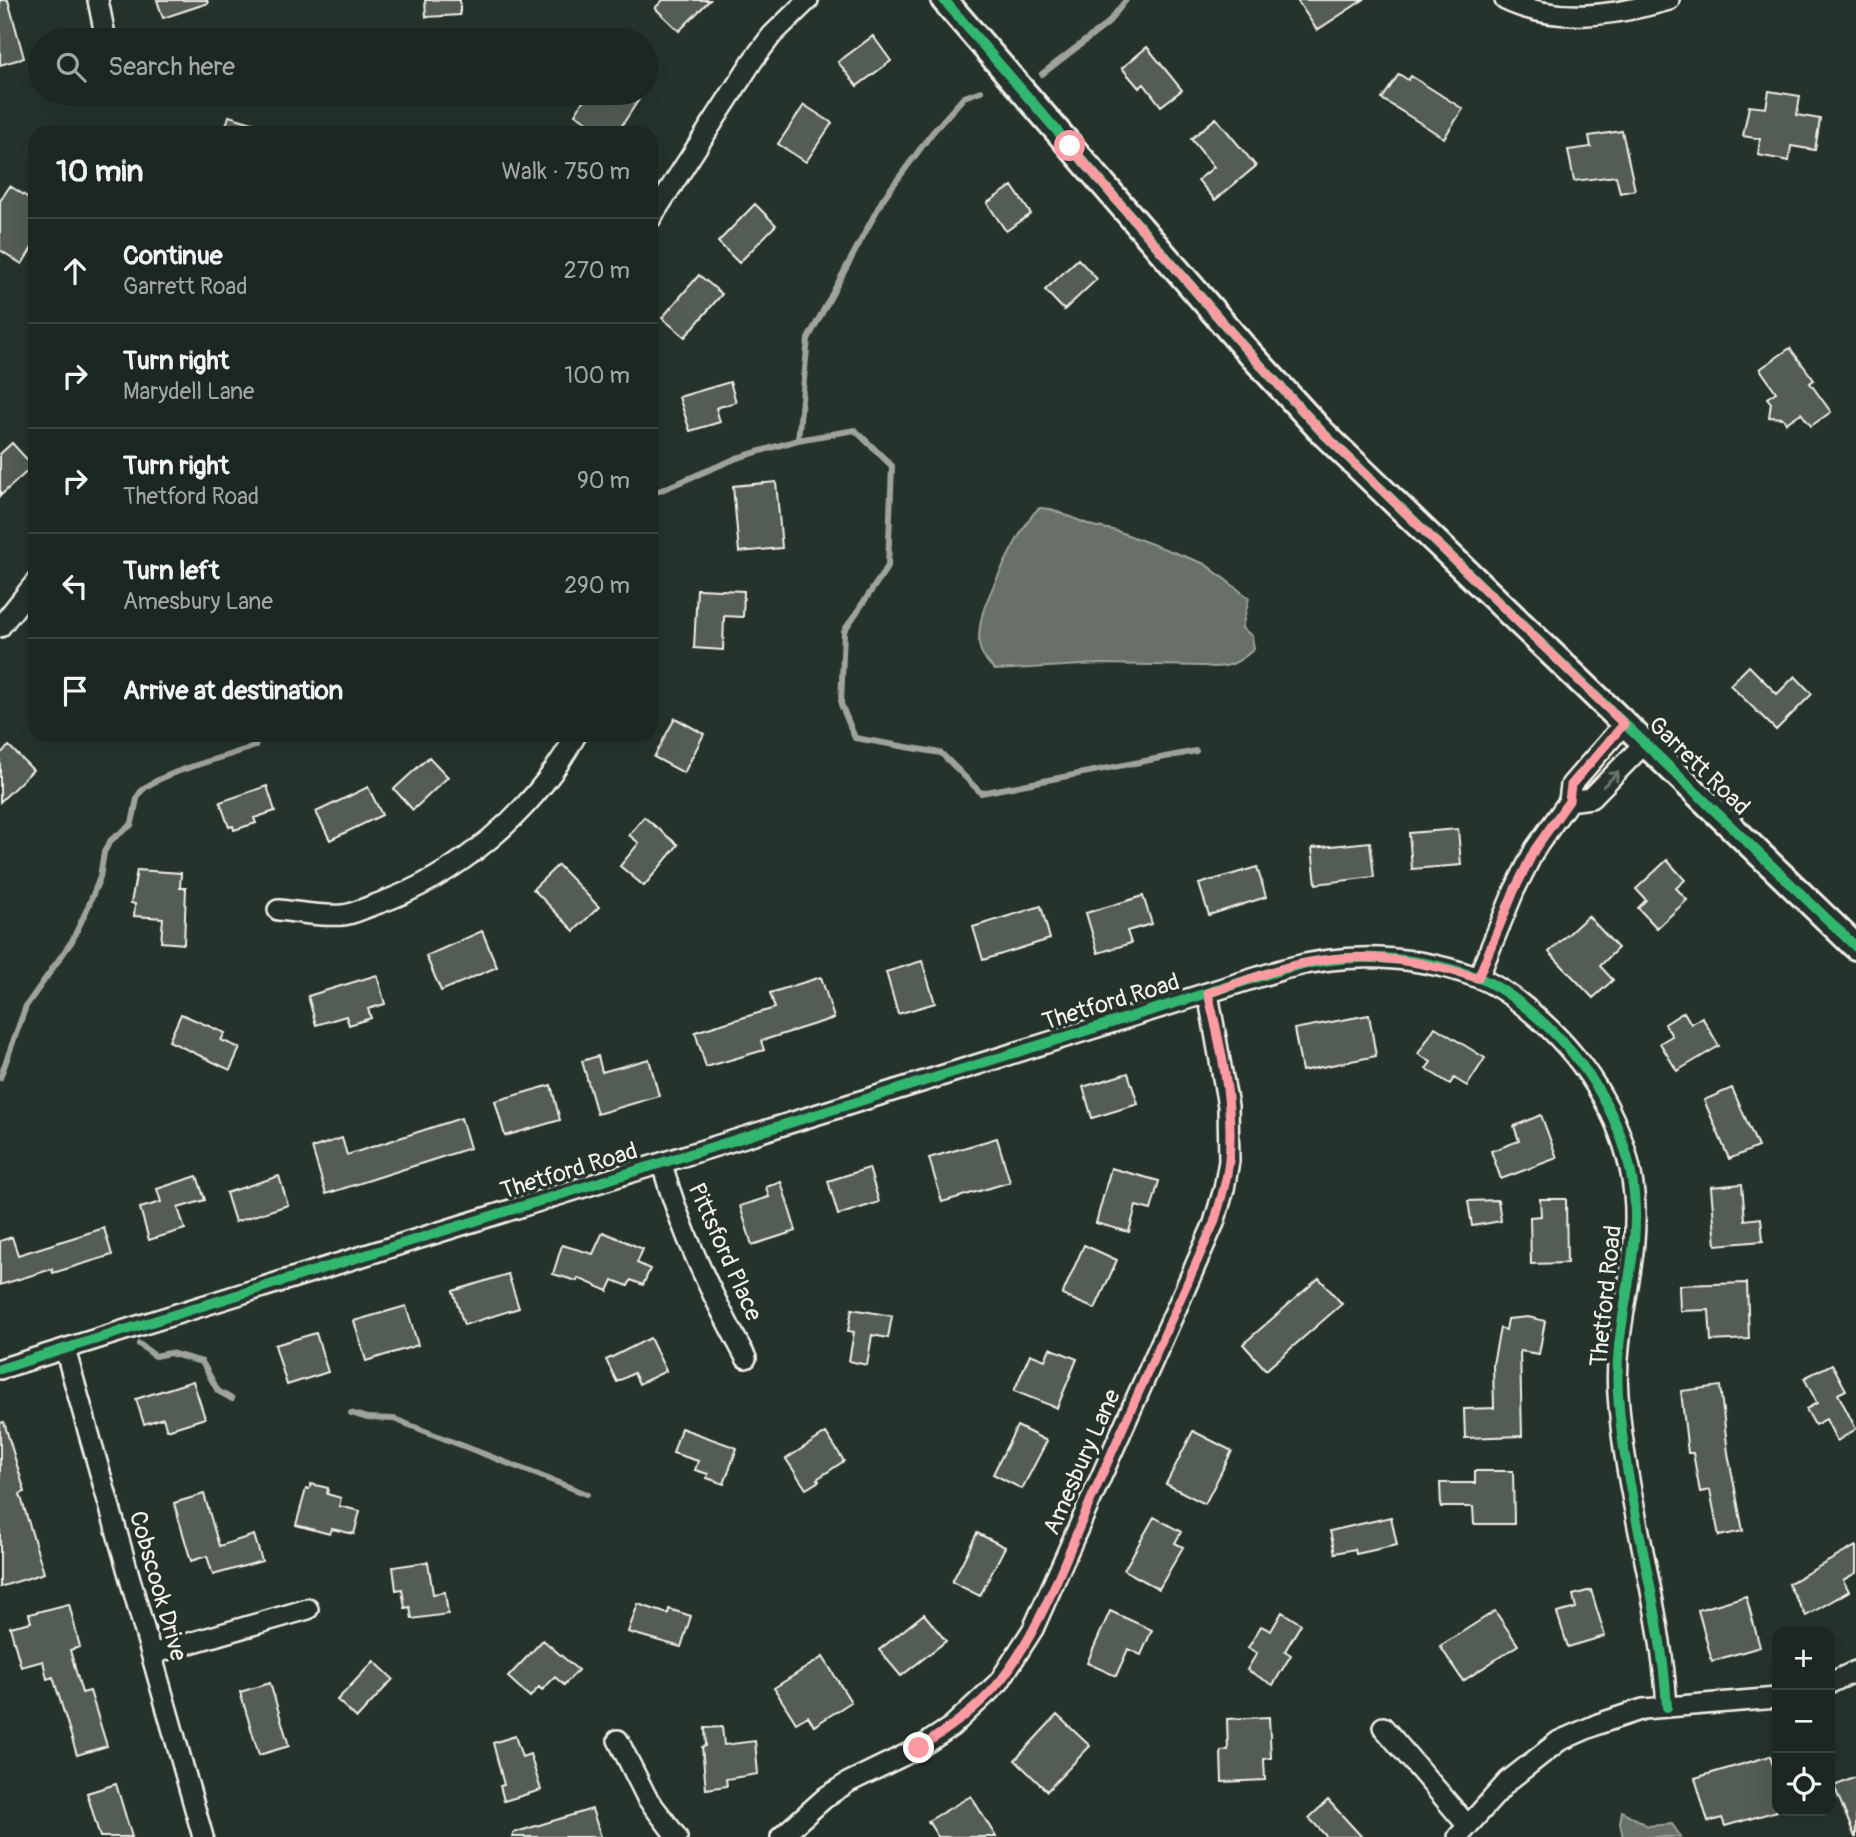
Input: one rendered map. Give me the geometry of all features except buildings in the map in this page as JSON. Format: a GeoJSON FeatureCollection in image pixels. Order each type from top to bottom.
{"type":"FeatureCollection","features":[{"type":"Feature","properties":{"kind":"street"},"geometry":{"type":"LineString","coordinates":[[98,0],[104,28]]}},
{"type":"Feature","properties":{"kind":"street"},"geometry":{"type":"LineString","coordinates":[[658,207],[753,60],[772,35],[808,0]]}},
{"type":"Feature","properties":{"kind":"street","name":"Garrett Road"},"geometry":{"type":"LineString","coordinates":[[944,0],[1243,346],[1322,432],[1856,947]]}},
{"type":"Feature","properties":{"kind":"street"},"geometry":{"type":"LineString","coordinates":[[1505,0],[1549,15],[1579,16],[1669,0]]}},
{"type":"Feature","properties":{"kind":"street"},"geometry":{"type":"LineString","coordinates":[[0,627],[28,592]]}},
{"type":"Feature","properties":{"kind":"street"},"geometry":{"type":"LineString","coordinates":[[1478,978],[1514,891],[1535,849],[1569,801],[1571,785],[1624,724]]}},
{"type":"Feature","properties":{"kind":"street"},"geometry":{"type":"LineString","coordinates":[[278,910],[344,915],[387,900],[434,877],[463,858],[518,812],[555,769],[572,742]]}},
{"type":"Feature","properties":{"kind":"street"},"geometry":{"type":"LineString","coordinates":[[1569,801],[1591,798],[1645,743]]}},
{"type":"Feature","properties":{"kind":"street","name":"Thetford Road"},"geometry":{"type":"LineString","coordinates":[[0,1369],[1317,961],[1354,957],[1400,959],[1440,966],[1478,978],[1498,988],[1526,1007],[1569,1047],[1608,1106],[1626,1156],[1634,1191],[1636,1224],[1635,1249],[1618,1351],[1618,1394],[1625,1460],[1665,1668],[1667,1707]]}},
{"type":"Feature","properties":{"kind":"street","name":"Amesbury Lane"},"geometry":{"type":"LineString","coordinates":[[781,1837],[796,1821],[838,1789],[919,1748],[951,1727],[999,1682],[1032,1629],[1195,1267],[1214,1223],[1224,1189],[1229,1161],[1228,1106],[1208,993]]}},
{"type":"Feature","properties":{"kind":"street","name":"Pittsford Place"},"geometry":{"type":"LineString","coordinates":[[662,1164],[689,1244],[746,1358]]}},
{"type":"Feature","properties":{"kind":"street","name":"Cobscook Drive"},"geometry":{"type":"LineString","coordinates":[[65,1349],[203,1837]]}},
{"type":"Feature","properties":{"kind":"street"},"geometry":{"type":"LineString","coordinates":[[152,1654],[308,1609]]}},
{"type":"Feature","properties":{"kind":"street"},"geometry":{"type":"LineString","coordinates":[[1835,1681],[1856,1671]]}},
{"type":"Feature","properties":{"kind":"street"},"geometry":{"type":"LineString","coordinates":[[1383,1727],[1463,1831],[1508,1781],[1559,1741],[1598,1724],[1643,1709],[1772,1699]]}},
{"type":"Feature","properties":{"kind":"street"},"geometry":{"type":"LineString","coordinates":[[618,1740],[647,1798],[677,1837]]}},
{"type":"Feature","properties":{"kind":"shaded area"},"geometry":{"type":"Polygon","coordinates":[[[1040,508],[1117,531],[1205,564],[1249,598],[1242,628],[1252,636],[1254,649],[1237,662],[1219,667],[1100,664],[995,670],[984,658],[979,643],[982,616],[1017,540],[1040,508]]]}},
{"type":"Feature","properties":{"kind":"shaded area"},"geometry":{"type":"Polygon","coordinates":[[[1622,1811],[1648,1826],[1672,1824],[1681,1837],[1623,1837],[1620,1823],[1622,1811]]]}},
{"type":"Feature","properties":{"kind":"waterway"},"geometry":{"type":"LineString","coordinates":[[1042,74],[1107,24],[1126,0]]}},
{"type":"Feature","properties":{"kind":"waterway"},"geometry":{"type":"LineString","coordinates":[[798,440],[808,339],[883,199],[932,133],[964,97],[981,91]]}},
{"type":"Feature","properties":{"kind":"waterway"},"geometry":{"type":"LineString","coordinates":[[659,491],[737,458],[798,440],[855,430],[892,466],[888,566],[844,631],[841,704],[855,738],[941,753],[981,793],[1196,751]]}},
{"type":"Feature","properties":{"kind":"waterway"},"geometry":{"type":"LineString","coordinates":[[0,1078],[26,1006],[72,941],[100,877],[104,852],[111,840],[131,825],[139,794],[159,779],[255,746],[256,742]]}},
{"type":"Feature","properties":{"kind":"waterway"},"geometry":{"type":"LineString","coordinates":[[139,1344],[155,1356],[170,1353],[202,1362],[218,1391],[232,1399]]}},
{"type":"Feature","properties":{"kind":"waterway"},"geometry":{"type":"LineString","coordinates":[[351,1413],[367,1418],[394,1419],[587,1494]]}},
{"type":"Feature","properties":{"kind":"cycle path"},"geometry":{"type":"LineString","coordinates":[[944,0],[1243,346],[1322,432],[1856,947]]}},
{"type":"Feature","properties":{"kind":"cycle path"},"geometry":{"type":"LineString","coordinates":[[0,1369],[1284,969],[1357,958],[1429,964],[1485,980],[1538,1018],[1574,1055],[1589,1075],[1614,1120],[1623,1144],[1630,1168],[1635,1219],[1631,1269],[1619,1344],[1618,1394],[1628,1473],[1658,1628],[1667,1707]]}},
{"type":"Feature","properties":{"kind":"route"},"geometry":{"type":"LineString","coordinates":[[919,1748],[951,1727],[977,1705],[1015,1660],[1062,1566],[1214,1223],[1229,1161],[1230,1132],[1223,1070],[1208,993],[1284,969],[1317,961],[1354,957],[1400,959],[1440,966],[1478,978],[1514,891],[1535,849],[1569,801],[1571,785],[1624,724],[1322,432],[1243,346],[1070,146]]}}]}
